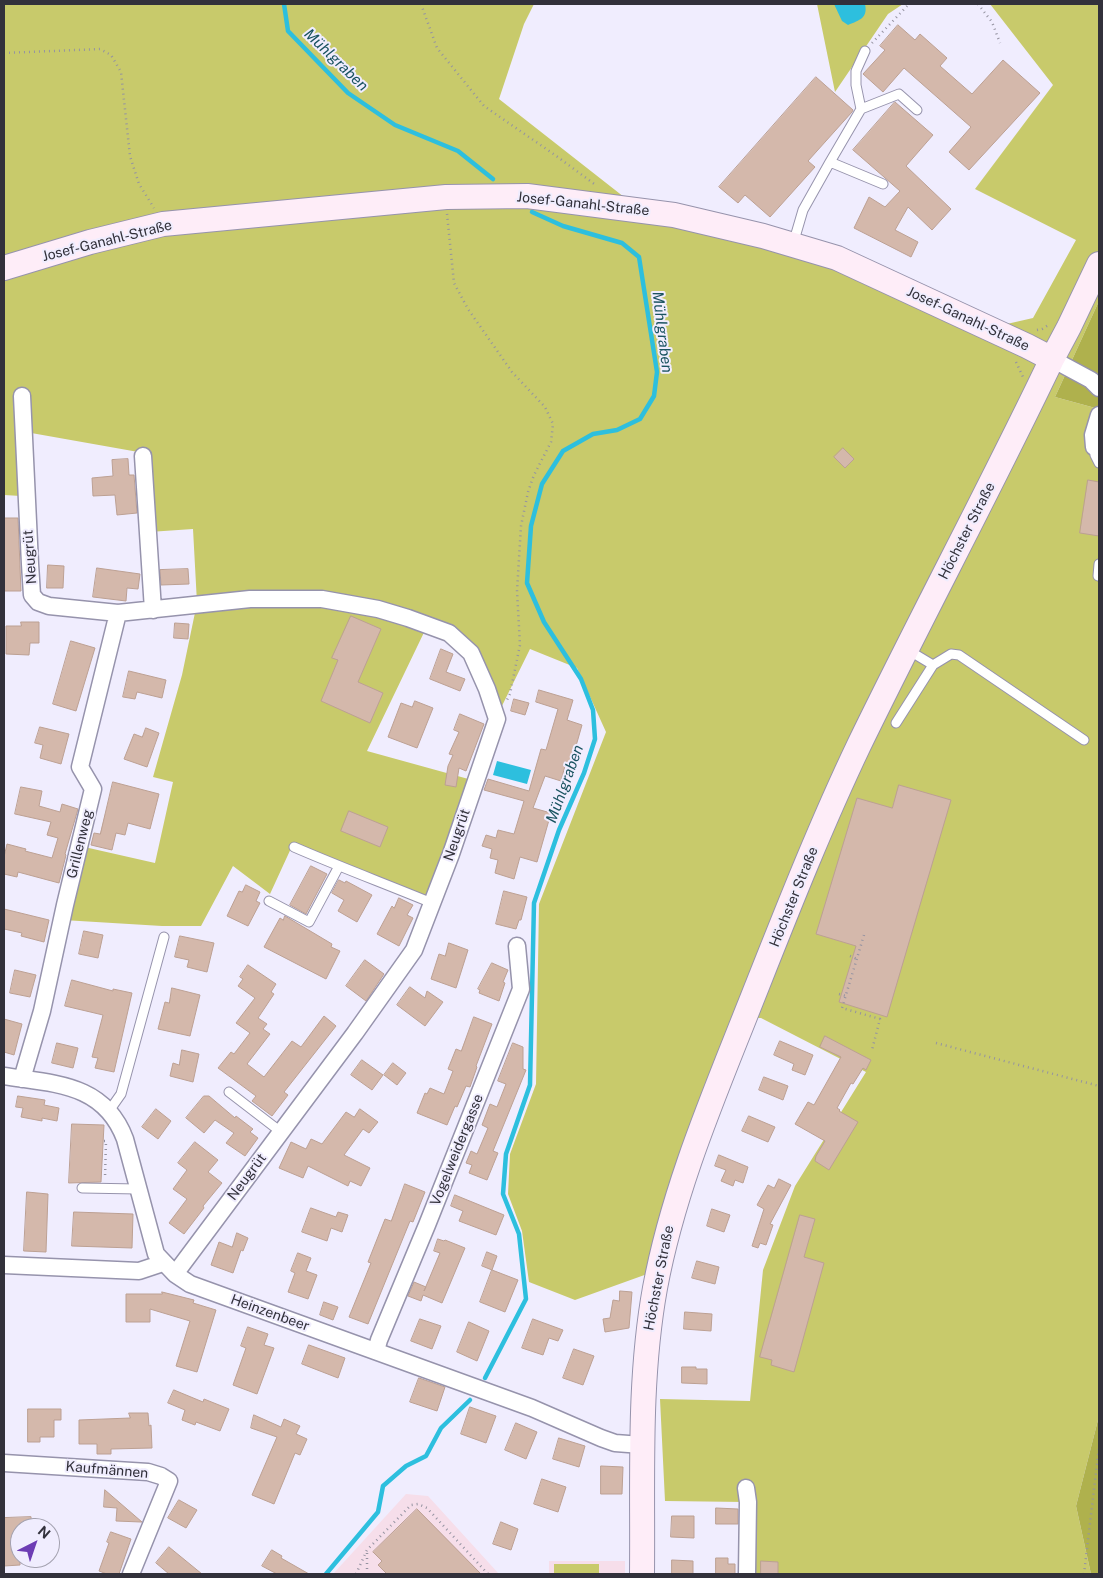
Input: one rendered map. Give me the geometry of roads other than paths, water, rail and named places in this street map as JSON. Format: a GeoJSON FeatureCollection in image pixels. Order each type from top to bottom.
{"type":"FeatureCollection","features":[{"type":"Feature","properties":{"kind":"main road","name":"Josef-Ganahl-Straße"},"geometry":{"type":"LineString","coordinates":[[4,268],[90,242],[163,224],[446,197],[527,196],[674,214],[764,236],[837,258],[1052,359]]}},
{"type":"Feature","properties":{"kind":"main road","name":"Höchster Straße"},"geometry":{"type":"LineString","coordinates":[[642,1574],[642,1445],[646,1349],[664,1244],[685,1170],[824,822],[860,744],[1099,264]]}},
{"type":"Feature","properties":{"kind":"street"},"geometry":{"type":"LineString","coordinates":[[1052,359],[1091,380],[1099,388]]}},
{"type":"Feature","properties":{"kind":"street","name":"Neugrüt"},"geometry":{"type":"LineString","coordinates":[[22,396],[32,595],[38,602],[48,606],[118,613],[250,599],[322,598],[355,604],[408,618],[449,633],[471,653],[487,689],[497,719],[451,854],[414,950],[281,1132],[169,1268]]}},
{"type":"Feature","properties":{"kind":"street"},"geometry":{"type":"LineString","coordinates":[[1094,447],[1093,435],[1099,416]]}},
{"type":"Feature","properties":{"kind":"street"},"geometry":{"type":"LineString","coordinates":[[143,456],[153,610]]}},
{"type":"Feature","properties":{"kind":"street","name":"Grillenweg"},"geometry":{"type":"LineString","coordinates":[[22,1079],[42,1011],[93,789],[80,767],[118,613]]}},
{"type":"Feature","properties":{"kind":"street","name":"Vogelweidergasse"},"geometry":{"type":"LineString","coordinates":[[376,1351],[378,1340],[427,1224],[521,989],[517,946]]}},
{"type":"Feature","properties":{"kind":"street"},"geometry":{"type":"LineString","coordinates":[[4,1076],[70,1087],[88,1094],[109,1111],[116,1120],[125,1139],[156,1254],[169,1268]]}},
{"type":"Feature","properties":{"kind":"street"},"geometry":{"type":"LineString","coordinates":[[4,1265],[139,1271],[169,1268]]}},
{"type":"Feature","properties":{"kind":"street","name":"Heinzenbeer"},"geometry":{"type":"LineString","coordinates":[[169,1268],[190,1284],[532,1408],[601,1438],[615,1443],[642,1445]]}},
{"type":"Feature","properties":{"kind":"street","name":"Kaufmännen"},"geometry":{"type":"LineString","coordinates":[[4,1463],[148,1472],[169,1481],[134,1573]]}},
{"type":"Feature","properties":{"kind":"street"},"geometry":{"type":"LineString","coordinates":[[746,1488],[748,1502],[748,1574]]}},
{"type":"Feature","properties":{"kind":"lane"},"geometry":{"type":"LineString","coordinates":[[861,108],[856,85],[856,71],[865,51]]}},
{"type":"Feature","properties":{"kind":"lane"},"geometry":{"type":"LineString","coordinates":[[793,245],[803,210],[861,108],[899,94],[917,110]]}},
{"type":"Feature","properties":{"kind":"lane"},"geometry":{"type":"LineString","coordinates":[[830,162],[883,184]]}},
{"type":"Feature","properties":{"kind":"lane"},"geometry":{"type":"LineString","coordinates":[[1094,447],[1099,464]]}},
{"type":"Feature","properties":{"kind":"lane"},"geometry":{"type":"LineString","coordinates":[[1098,576],[1099,564]]}},
{"type":"Feature","properties":{"kind":"lane"},"geometry":{"type":"LineString","coordinates":[[907,650],[933,665]]}},
{"type":"Feature","properties":{"kind":"lane"},"geometry":{"type":"LineString","coordinates":[[896,723],[933,665],[951,654],[959,655],[1084,740]]}},
{"type":"Feature","properties":{"kind":"lane"},"geometry":{"type":"LineString","coordinates":[[294,847],[432,903]]}},
{"type":"Feature","properties":{"kind":"lane"},"geometry":{"type":"LineString","coordinates":[[269,901],[309,922],[339,866]]}},
{"type":"Feature","properties":{"kind":"lane"},"geometry":{"type":"LineString","coordinates":[[109,1111],[121,1094],[164,937]]}},
{"type":"Feature","properties":{"kind":"lane"},"geometry":{"type":"LineString","coordinates":[[229,1092],[281,1132]]}},
{"type":"Feature","properties":{"kind":"lane"},"geometry":{"type":"LineString","coordinates":[[82,1188],[138,1189]]}},
{"type":"Feature","properties":{"kind":"water"},"geometry":{"type":"Polygon","coordinates":[[[834,4],[865,4],[866,9],[862,18],[848,25],[842,21],[834,4]]]}},
{"type":"Feature","properties":{"kind":"water"},"geometry":{"type":"Polygon","coordinates":[[[497,761],[531,770],[527,784],[493,775],[497,761]]]}},
{"type":"Feature","properties":{"kind":"waterway","name":"Mühlgraben"},"geometry":{"type":"LineString","coordinates":[[284,4],[288,31],[348,93],[395,125],[458,151],[493,179]]}},
{"type":"Feature","properties":{"kind":"waterway","name":"Mühlgraben"},"geometry":{"type":"LineString","coordinates":[[485,1378],[526,1299],[519,1234],[503,1194],[506,1154],[530,1085],[534,903],[559,830],[584,773],[595,739],[593,710],[581,679],[544,622],[527,583],[531,526],[542,484],[563,451],[593,434],[617,430],[640,419],[654,396],[657,372],[639,257],[622,243],[563,226],[532,212]]}},
{"type":"Feature","properties":{"kind":"waterway","name":"Mühlgraben"},"geometry":{"type":"LineString","coordinates":[[326,1574],[378,1512],[383,1486],[406,1466],[426,1456],[441,1428],[470,1400]]}}]}
